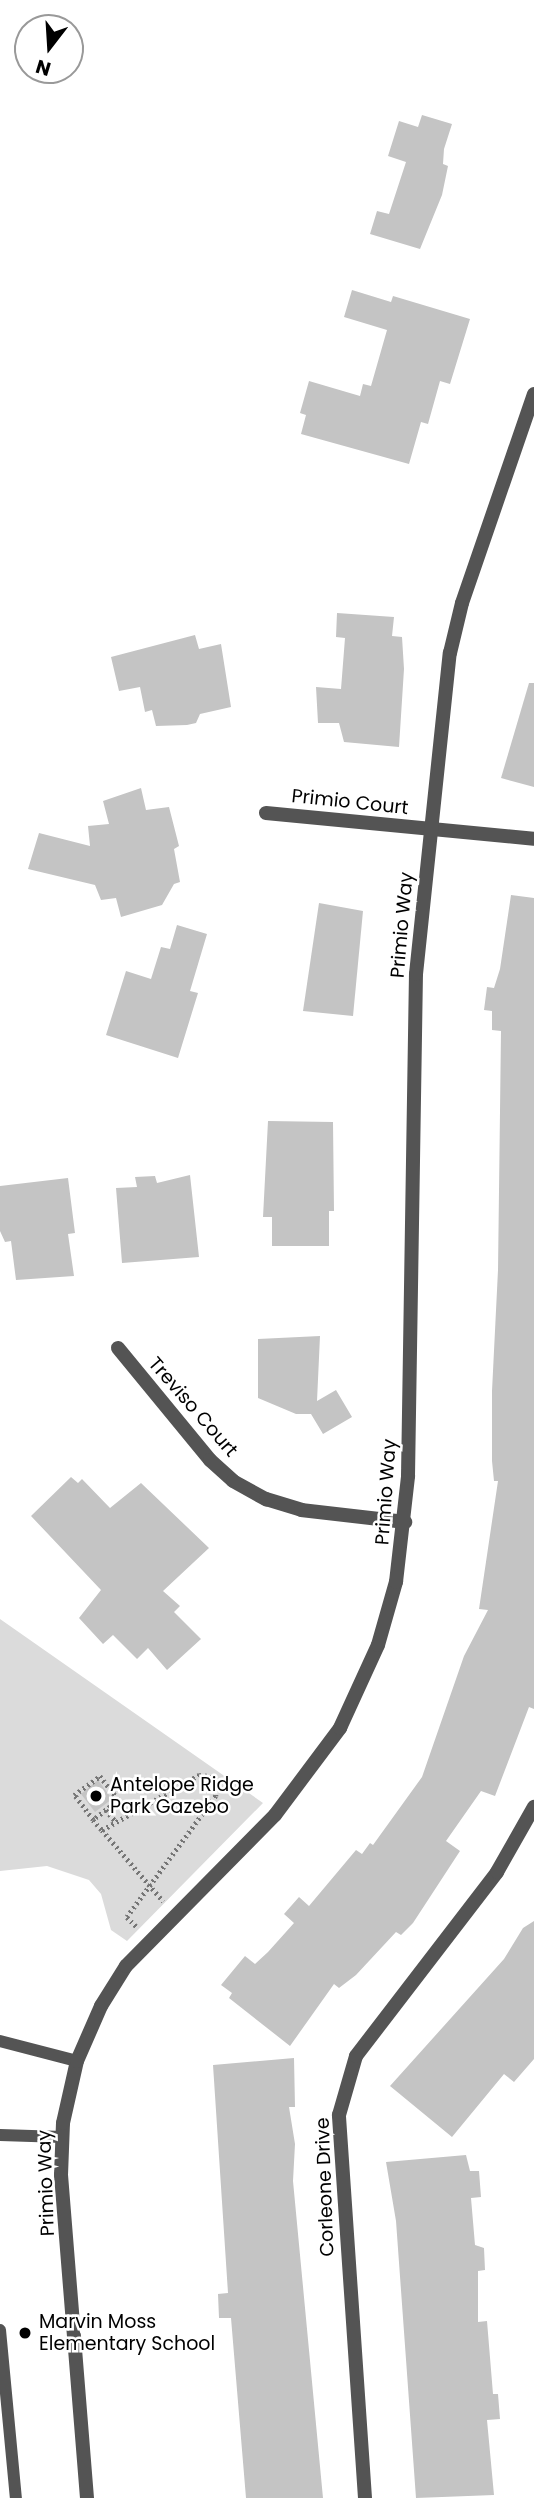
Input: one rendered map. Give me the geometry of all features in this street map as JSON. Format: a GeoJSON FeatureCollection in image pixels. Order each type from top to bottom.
{"type":"FeatureCollection","features":[{"type":"Feature","properties":{"kind":"street","name":"Primio Way"},"geometry":{"type":"LineString","coordinates":[[87,2498],[61,2175],[62,2137],[77,2061],[108,1994],[149,1939],[275,1815],[340,1728],[378,1645],[396,1582],[405,1522],[416,974],[431,829],[455,629],[534,394]]}},
{"type":"Feature","properties":{"kind":"street","name":"Primio Court"},"geometry":{"type":"LineString","coordinates":[[265,813],[534,839]]}},
{"type":"Feature","properties":{"kind":"street","name":"Treviso Court"},"geometry":{"type":"LineString","coordinates":[[118,1348],[209,1460],[249,1490],[301,1510],[405,1522]]}},
{"type":"Feature","properties":{"kind":"street","name":"Corleone Drive"},"geometry":{"type":"LineString","coordinates":[[365,2498],[339,2115],[356,2056],[497,1872],[534,1807]]}},
{"type":"Feature","properties":{"kind":"lane"},"geometry":{"type":"LineString","coordinates":[[0,2041],[77,2061]]}},
{"type":"Feature","properties":{"kind":"lane"},"geometry":{"type":"LineString","coordinates":[[0,2135],[62,2137]]}},
{"type":"Feature","properties":{"kind":"lane"},"geometry":{"type":"LineString","coordinates":[[0,2330],[16,2498]]}},
{"type":"Feature","properties":{"kind":"path"},"geometry":{"type":"LineString","coordinates":[[102,1830],[198,1775],[209,1776],[217,1784],[216,1796],[127,1917],[149,1939]]}},
{"type":"Feature","properties":{"kind":"path"},"geometry":{"type":"LineString","coordinates":[[93,1819],[119,1800],[100,1776],[74,1795],[93,1819],[149,1888],[175,1913]]}},
{"type":"Feature","properties":{"kind":"path"},"geometry":{"type":"LineString","coordinates":[[106,1810],[116,1822]]}},
{"type":"Feature","properties":{"kind":"shaded area"},"geometry":{"type":"Polygon","coordinates":[[[0,1619],[263,1803],[127,1941],[111,1930],[101,1894],[89,1880],[47,1866],[0,1871],[0,1619]]]}},
{"type":"Feature","properties":{"kind":"building"},"geometry":{"type":"Polygon","coordinates":[[[422,115],[452,124],[444,149],[443,164],[448,166],[442,195],[420,249],[370,234],[377,211],[389,214],[406,162],[388,156],[399,121],[418,127],[422,115]]]}},
{"type":"Feature","properties":{"kind":"building"},"geometry":{"type":"Polygon","coordinates":[[[352,290],[391,302],[393,296],[470,319],[450,384],[440,381],[428,424],[421,422],[409,464],[301,434],[306,415],[300,413],[309,381],[360,396],[363,384],[371,386],[387,330],[344,317],[352,290]]]}},
{"type":"Feature","properties":{"kind":"building"},"geometry":{"type":"Polygon","coordinates":[[[337,613],[394,617],[392,636],[402,637],[404,669],[399,747],[344,742],[339,723],[318,723],[316,687],[341,689],[345,638],[336,637],[337,613]]]}},
{"type":"Feature","properties":{"kind":"building"},"geometry":{"type":"Polygon","coordinates":[[[195,635],[199,649],[221,644],[231,707],[200,714],[196,723],[156,726],[152,710],[145,712],[140,687],[119,691],[111,657],[195,635]]]}},
{"type":"Feature","properties":{"kind":"building"},"geometry":{"type":"Polygon","coordinates":[[[529,683],[534,683],[534,787],[501,778],[529,683]]]}},
{"type":"Feature","properties":{"kind":"building"},"geometry":{"type":"Polygon","coordinates":[[[141,788],[146,810],[169,807],[179,846],[174,849],[180,882],[174,884],[162,905],[121,917],[116,898],[101,900],[95,885],[28,869],[39,833],[90,846],[88,826],[109,824],[103,801],[141,788]]]}},
{"type":"Feature","properties":{"kind":"building"},"geometry":{"type":"Polygon","coordinates":[[[511,895],[534,898],[534,1709],[529,1707],[495,1796],[481,1791],[446,1841],[460,1851],[413,1923],[401,1935],[396,1932],[356,1975],[339,1988],[334,1984],[290,2046],[229,1998],[232,1993],[221,1985],[245,1956],[255,1964],[294,1923],[284,1914],[299,1897],[309,1906],[356,1850],[362,1854],[370,1843],[373,1845],[422,1777],[464,1656],[488,1610],[479,1609],[498,1481],[494,1481],[492,1461],[492,1391],[498,1270],[501,1031],[492,1030],[492,1011],[484,1010],[487,987],[494,988],[500,969],[511,895]]]}},
{"type":"Feature","properties":{"kind":"building"},"geometry":{"type":"Polygon","coordinates":[[[319,903],[363,911],[353,1016],[303,1011],[319,903]]]}},
{"type":"Feature","properties":{"kind":"building"},"geometry":{"type":"Polygon","coordinates":[[[177,925],[207,934],[190,991],[198,993],[178,1058],[106,1035],[126,971],[151,979],[161,947],[170,949],[177,925]]]}},
{"type":"Feature","properties":{"kind":"building"},"geometry":{"type":"Polygon","coordinates":[[[268,1121],[333,1122],[334,1211],[329,1211],[329,1246],[272,1246],[272,1217],[263,1217],[268,1121]]]}},
{"type":"Feature","properties":{"kind":"building"},"geometry":{"type":"Polygon","coordinates":[[[190,1175],[199,1257],[122,1263],[116,1188],[137,1187],[135,1177],[155,1176],[157,1183],[190,1175]]]}},
{"type":"Feature","properties":{"kind":"building"},"geometry":{"type":"Polygon","coordinates":[[[68,1178],[75,1233],[68,1234],[74,1276],[16,1280],[11,1241],[5,1242],[0,1231],[0,1186],[68,1178]]]}},
{"type":"Feature","properties":{"kind":"building"},"geometry":{"type":"Polygon","coordinates":[[[320,1336],[317,1401],[336,1390],[352,1417],[323,1434],[311,1414],[296,1414],[258,1398],[258,1339],[320,1336]]]}},
{"type":"Feature","properties":{"kind":"building"},"geometry":{"type":"Polygon","coordinates":[[[71,1477],[78,1483],[82,1479],[110,1508],[141,1483],[209,1548],[163,1591],[180,1606],[174,1612],[201,1639],[167,1670],[148,1648],[137,1659],[113,1635],[103,1644],[79,1618],[101,1590],[31,1516],[71,1477]]]}},
{"type":"Feature","properties":{"kind":"building","name":"Antelope Ridge Park Gazebo"},"geometry":{"type":"Polygon","coordinates":[[[98,1780],[112,1799],[95,1812],[81,1794],[98,1780]]]}},
{"type":"Feature","properties":{"kind":"building"},"geometry":{"type":"Polygon","coordinates":[[[534,1921],[534,2059],[514,2082],[504,2074],[452,2137],[390,2086],[504,1959],[523,1928],[534,1921]]]}},
{"type":"Feature","properties":{"kind":"building"},"geometry":{"type":"Polygon","coordinates":[[[294,2058],[295,2107],[289,2107],[295,2144],[293,2181],[323,2498],[246,2498],[231,2318],[219,2318],[218,2294],[228,2293],[213,2065],[294,2058]]]}},
{"type":"Feature","properties":{"kind":"building"},"geometry":{"type":"Polygon","coordinates":[[[466,2155],[470,2171],[479,2171],[481,2197],[471,2198],[475,2245],[484,2248],[485,2270],[478,2271],[478,2322],[487,2321],[493,2394],[498,2394],[500,2419],[487,2420],[494,2495],[416,2498],[396,2221],[386,2162],[466,2155]]]}},
{"type":"Feature","properties":{"kind":"place","name":"Antelope Ridge Park Gazebo"},"geometry":{"type":"Point","coordinates":[96,1796]}},
{"type":"Feature","properties":{"kind":"place","name":"Marvin Moss Elementary School"},"geometry":{"type":"Point","coordinates":[25,2333]}}]}
